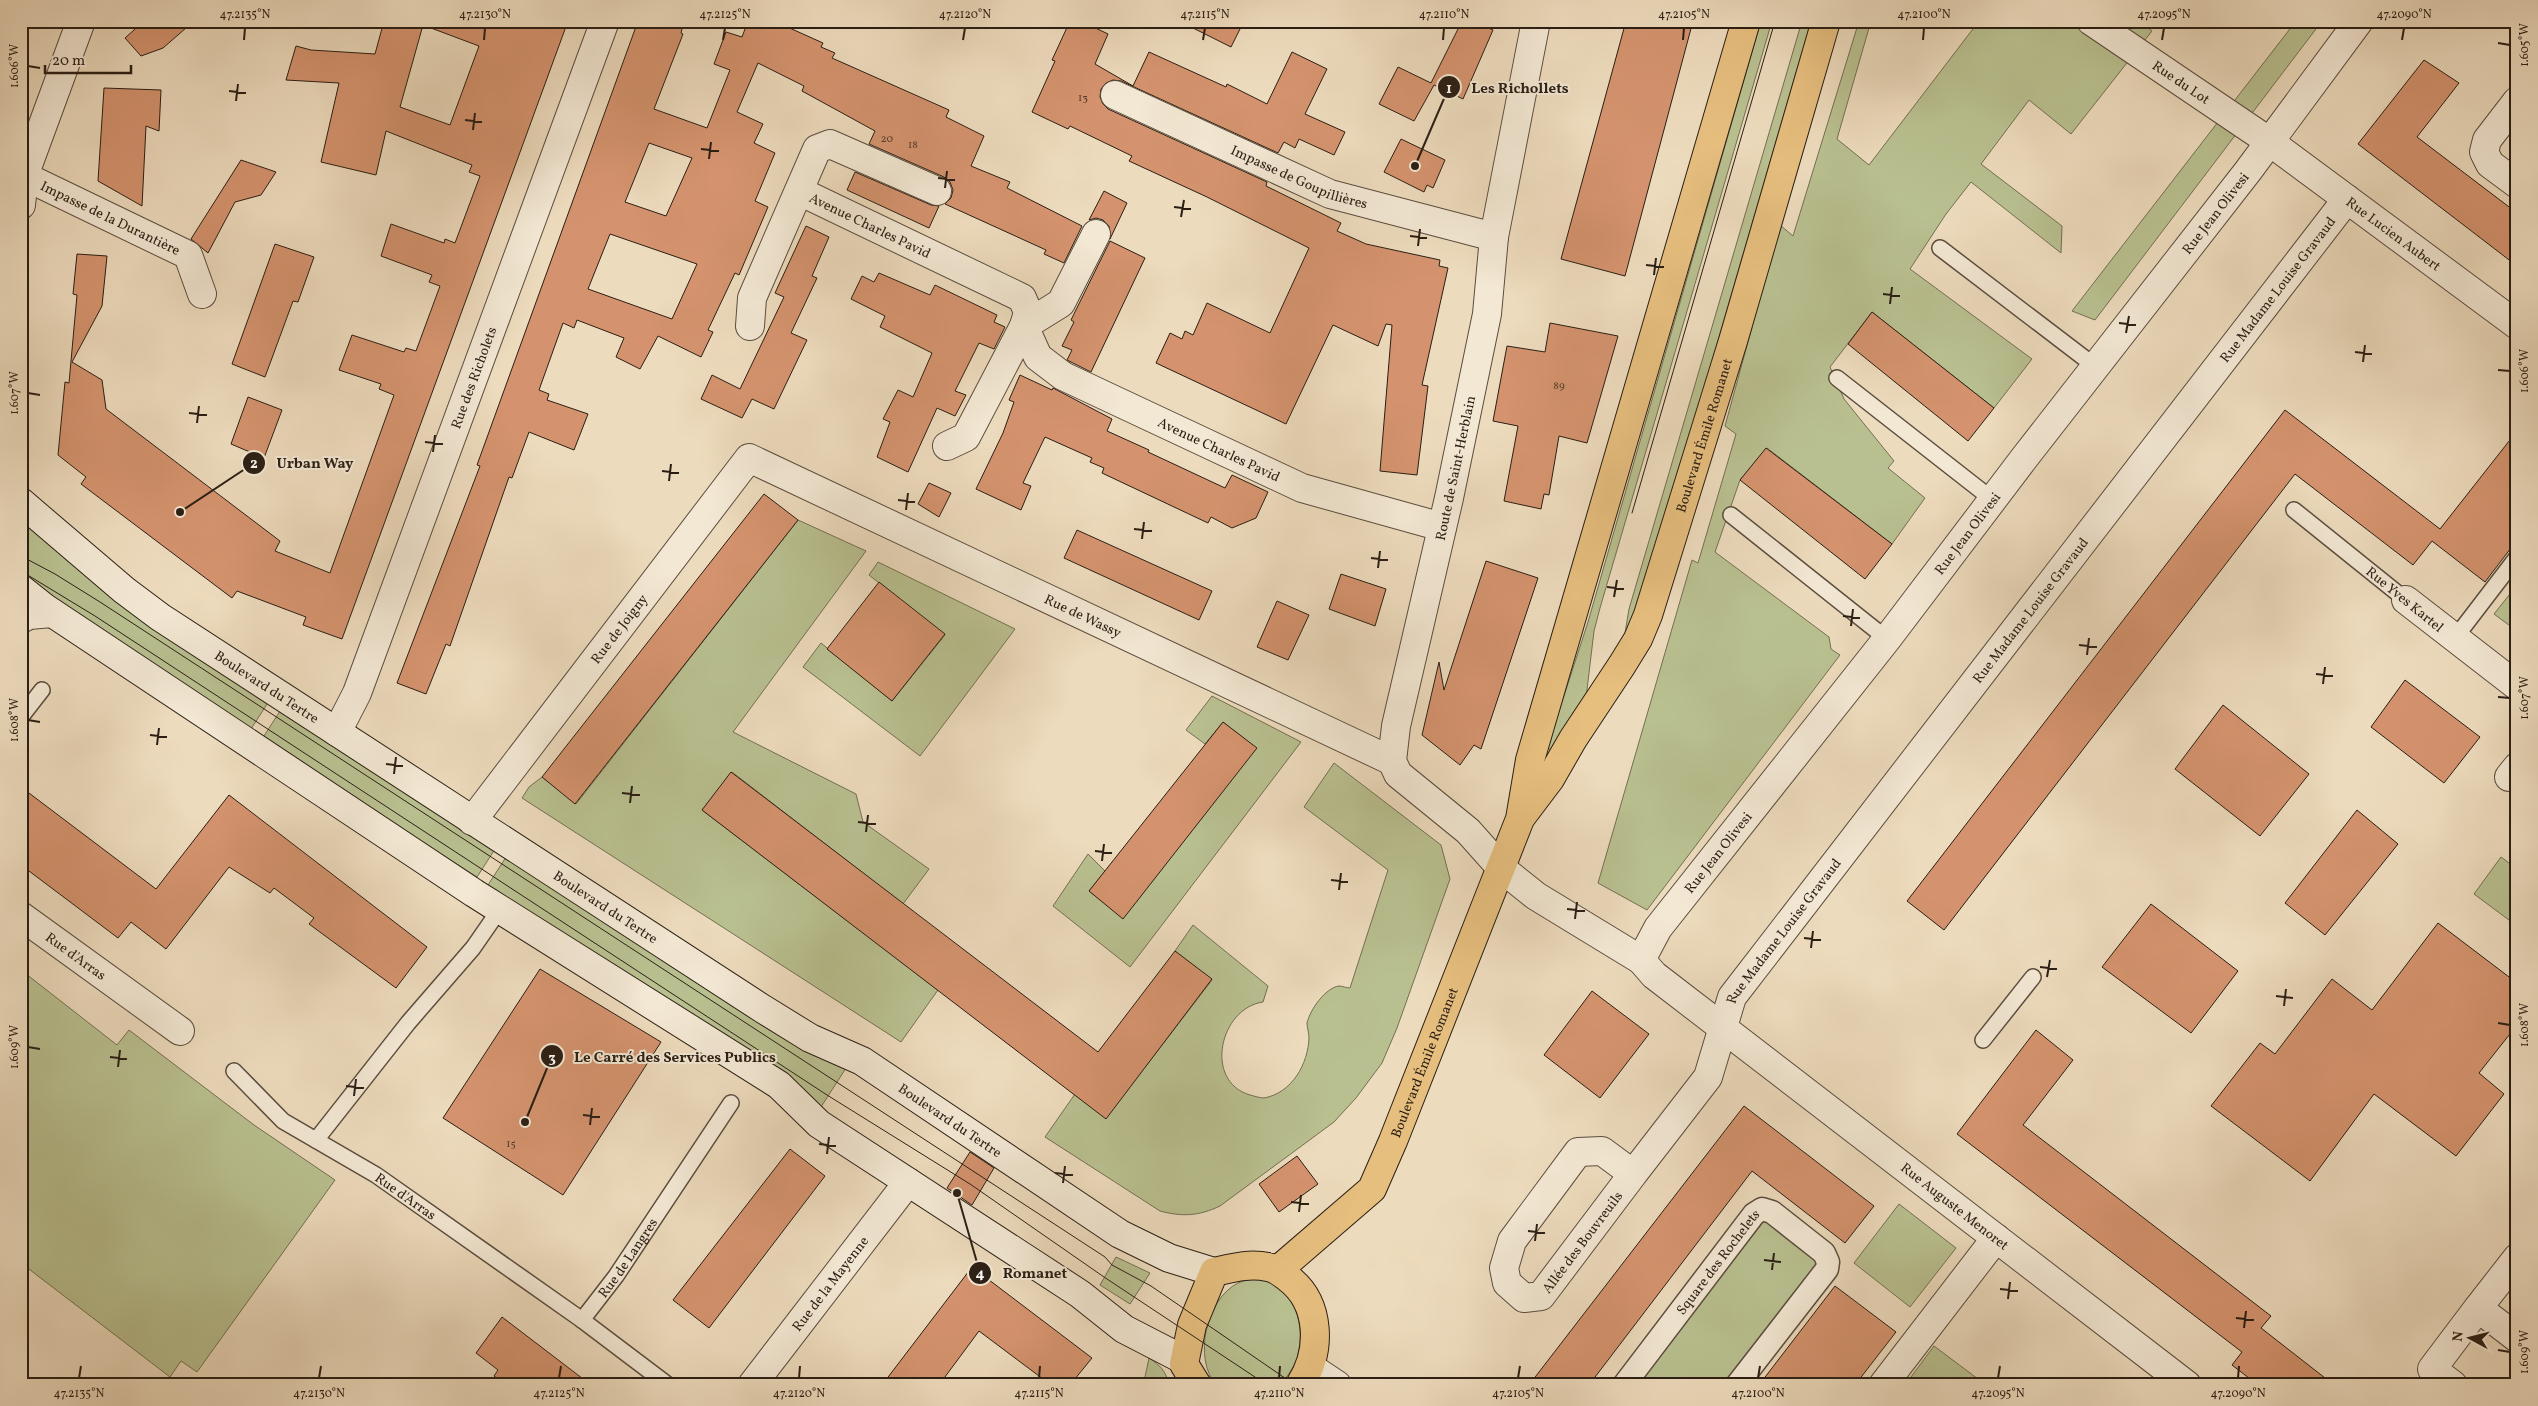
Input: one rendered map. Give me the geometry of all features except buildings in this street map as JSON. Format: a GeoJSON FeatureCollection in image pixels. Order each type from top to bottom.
{"type":"FeatureCollection","features":[{"type":"Feature","properties":{"kind":"main road","name":"Boulevard Émile Romanet"},"geometry":{"type":"LineString","coordinates":[[1278,1270],[1372,1189],[1393,1142],[1520,819],[1530,760],[1746,21]]}},
{"type":"Feature","properties":{"kind":"main road","name":"Boulevard Émile Romanet"},"geometry":{"type":"LineString","coordinates":[[1520,819],[1550,779],[1572,739],[1622,665],[1638,639],[1648,615],[1733,341],[1826,21]]}},
{"type":"Feature","properties":{"kind":"main road"},"geometry":{"type":"LineString","coordinates":[[1197,1385],[1184,1364],[1192,1325],[1214,1272],[1242,1265],[1268,1267],[1278,1270],[1295,1283],[1307,1297],[1313,1316],[1315,1338],[1305,1376]]}},
{"type":"Feature","properties":{"kind":"street"},"geometry":{"type":"LineString","coordinates":[[21,205],[23,177],[81,21]]}},
{"type":"Feature","properties":{"kind":"street","name":"Rue des Richolets"},"geometry":{"type":"LineString","coordinates":[[337,732],[357,693],[605,21]]}},
{"type":"Feature","properties":{"kind":"street","name":"Route de Saint-Herblain"},"geometry":{"type":"LineString","coordinates":[[1392,761],[1396,726],[1442,527],[1487,314],[1494,237],[1536,21]]}},
{"type":"Feature","properties":{"kind":"street","name":"Rue du Lot"},"geometry":{"type":"LineString","coordinates":[[2091,21],[2270,142]]}},
{"type":"Feature","properties":{"kind":"street","name":"Rue Jean Olivesi"},"geometry":{"type":"LineString","coordinates":[[1641,960],[1658,928],[1888,639],[2270,142],[2359,21]]}},
{"type":"Feature","properties":{"kind":"street","name":"Impasse de Goupillières"},"geometry":{"type":"LineString","coordinates":[[1115,95],[1330,194],[1494,237]]}},
{"type":"Feature","properties":{"kind":"street"},"geometry":{"type":"LineString","coordinates":[[2517,101],[2487,140],[2484,152],[2490,164],[2517,184]]}},
{"type":"Feature","properties":{"kind":"street","name":"Rue Lucien Aubert"},"geometry":{"type":"LineString","coordinates":[[2270,142],[2517,326]]}},
{"type":"Feature","properties":{"kind":"street","name":"Avenue Charles Pavid"},"geometry":{"type":"LineString","coordinates":[[750,326],[752,298],[818,149],[830,144],[937,191]]}},
{"type":"Feature","properties":{"kind":"street","name":"Impasse de la Durantière"},"geometry":{"type":"LineString","coordinates":[[23,177],[188,256],[202,294]]}},
{"type":"Feature","properties":{"kind":"street","name":"Avenue Charles Pavid"},"geometry":{"type":"LineString","coordinates":[[799,191],[1022,298],[1028,312],[1024,326],[966,437],[947,446]]}},
{"type":"Feature","properties":{"kind":"street","name":"Rue Madame Louise Gravaud"},"geometry":{"type":"LineString","coordinates":[[1723,1028],[1732,997],[2347,199]]}},
{"type":"Feature","properties":{"kind":"street"},"geometry":{"type":"LineString","coordinates":[[1024,326],[1062,303],[1096,234]]}},
{"type":"Feature","properties":{"kind":"street","name":"Avenue Charles Pavid"},"geometry":{"type":"LineString","coordinates":[[1024,326],[1038,357],[1063,376],[1302,488],[1442,527]]}},
{"type":"Feature","properties":{"kind":"street","name":"Rue de Joigny"},"geometry":{"type":"LineString","coordinates":[[472,820],[749,458],[775,469]]}},
{"type":"Feature","properties":{"kind":"street","name":"Rue de Wassy"},"geometry":{"type":"LineString","coordinates":[[775,469],[1392,761]]}},
{"type":"Feature","properties":{"kind":"street","name":"Boulevard du Tertre"},"geometry":{"type":"LineString","coordinates":[[21,502],[124,590],[160,618],[472,820],[810,1038],[862,1061],[1120,1234],[1169,1258],[1214,1272]]}},
{"type":"Feature","properties":{"kind":"street"},"geometry":{"type":"LineString","coordinates":[[21,589],[52,613],[500,909],[779,1085],[819,1124],[1080,1294],[1124,1329],[1184,1360]]}},
{"type":"Feature","properties":{"kind":"street","name":"Rue Yves Kartel"},"geometry":{"type":"LineString","coordinates":[[2406,600],[2517,686]]}},
{"type":"Feature","properties":{"kind":"street"},"geometry":{"type":"LineString","coordinates":[[21,619],[52,613]]}},
{"type":"Feature","properties":{"kind":"street"},"geometry":{"type":"LineString","coordinates":[[1392,761],[1398,774],[1468,831],[1500,868],[1549,904],[1641,960],[1654,976],[1723,1028]]}},
{"type":"Feature","properties":{"kind":"street","name":"Rue d'Arras"},"geometry":{"type":"LineString","coordinates":[[21,916],[180,1031]]}},
{"type":"Feature","properties":{"kind":"street","name":"Allée des Bouvreuils"},"geometry":{"type":"LineString","coordinates":[[1633,1174],[1602,1151],[1578,1152],[1512,1241],[1504,1268],[1507,1283],[1524,1298],[1541,1296],[1708,1076],[1723,1028]]}},
{"type":"Feature","properties":{"kind":"street","name":"Rue Auguste Menoret"},"geometry":{"type":"LineString","coordinates":[[1723,1028],[2187,1385]]}},
{"type":"Feature","properties":{"kind":"street","name":"Rue de la Mayenne"},"geometry":{"type":"LineString","coordinates":[[752,1385],[908,1182]]}},
{"type":"Feature","properties":{"kind":"street","name":"Square des Rochelets"},"geometry":{"type":"LineString","coordinates":[[1624,1385],[1754,1214],[1762,1209],[1772,1212],[1824,1253],[1828,1262],[1827,1269],[1740,1384]]}},
{"type":"Feature","properties":{"kind":"street"},"geometry":{"type":"LineString","coordinates":[[1883,1385],[1996,1238]]}},
{"type":"Feature","properties":{"kind":"street"},"geometry":{"type":"LineString","coordinates":[[2453,1385],[2432,1369],[2517,1258]]}},
{"type":"Feature","properties":{"kind":"street"},"geometry":{"type":"LineString","coordinates":[[2478,1308],[2517,1338]]}},
{"type":"Feature","properties":{"kind":"street"},"geometry":{"type":"LineString","coordinates":[[1305,1376],[1337,1385]]}},
{"type":"Feature","properties":{"kind":"lane"},"geometry":{"type":"LineString","coordinates":[[1940,248],[2096,367]]}},
{"type":"Feature","properties":{"kind":"lane"},"geometry":{"type":"LineString","coordinates":[[1837,378],[1993,500]]}},
{"type":"Feature","properties":{"kind":"lane","name":"Rue Yves Kartel"},"geometry":{"type":"LineString","coordinates":[[2294,510],[2406,600]]}},
{"type":"Feature","properties":{"kind":"lane"},"geometry":{"type":"LineString","coordinates":[[1731,515],[1888,639]]}},
{"type":"Feature","properties":{"kind":"lane"},"geometry":{"type":"LineString","coordinates":[[2455,638],[2517,557]]}},
{"type":"Feature","properties":{"kind":"lane"},"geometry":{"type":"LineString","coordinates":[[21,717],[42,690]]}},
{"type":"Feature","properties":{"kind":"lane"},"geometry":{"type":"LineString","coordinates":[[316,1140],[408,1023],[473,948],[500,909]]}},
{"type":"Feature","properties":{"kind":"lane"},"geometry":{"type":"LineString","coordinates":[[1983,1040],[2033,978]]}},
{"type":"Feature","properties":{"kind":"lane","name":"Rue d'Arras"},"geometry":{"type":"LineString","coordinates":[[234,1071],[283,1122],[376,1175],[582,1320]]}},
{"type":"Feature","properties":{"kind":"lane","name":"Rue de Langres"},"geometry":{"type":"LineString","coordinates":[[582,1320],[622,1268],[731,1103]]}},
{"type":"Feature","properties":{"kind":"lane"},"geometry":{"type":"LineString","coordinates":[[582,1320],[668,1385]]}},
{"type":"Feature","properties":{"kind":"green space"},"geometry":{"type":"Polygon","coordinates":[[[1761,21],[1772,21],[1600,608],[1594,631],[1586,698],[1574,713],[1554,751],[1547,748],[1588,622],[1761,21]]]}},
{"type":"Feature","properties":{"kind":"green space"},"geometry":{"type":"Polygon","coordinates":[[[1802,21],[1811,21],[1647,584],[1634,621],[1625,633],[1629,609],[1802,21]]]}},
{"type":"Feature","properties":{"kind":"green space"},"geometry":{"type":"Polygon","coordinates":[[[1859,21],[1871,21],[1837,139],[1869,165],[1979,21],[2139,21],[2152,31],[2071,134],[2029,100],[1981,164],[2062,226],[2061,253],[1971,182],[1946,214],[1910,269],[2032,359],[1994,408],[1872,312],[1830,367],[1844,399],[1894,461],[1888,468],[1925,498],[1892,544],[1767,448],[1740,480],[1715,552],[1829,637],[1831,649],[1840,655],[1647,910],[1598,883],[1692,560],[1698,563],[1736,434],[1725,426],[1780,225],[1793,236],[1859,21]]]}},
{"type":"Feature","properties":{"kind":"green space"},"geometry":{"type":"Polygon","coordinates":[[[2296,21],[2322,21],[2095,320],[2072,311],[2296,21]]]}},
{"type":"Feature","properties":{"kind":"green space"},"geometry":{"type":"Polygon","coordinates":[[[21,515],[271,698],[251,729],[21,582],[21,515]]]}},
{"type":"Feature","properties":{"kind":"green space"},"geometry":{"type":"Polygon","coordinates":[[[798,520],[866,551],[733,732],[856,794],[863,822],[929,869],[903,904],[732,772],[702,810],[938,990],[901,1042],[522,798],[529,787],[542,777],[576,804],[798,520]]]}},
{"type":"Feature","properties":{"kind":"green space"},"geometry":{"type":"Polygon","coordinates":[[[878,562],[1015,629],[920,756],[803,667],[821,643],[892,701],[945,635],[869,575],[878,562]]]}},
{"type":"Feature","properties":{"kind":"green space"},"geometry":{"type":"Polygon","coordinates":[[[2517,585],[2517,631],[2494,614],[2517,585]]]}},
{"type":"Feature","properties":{"kind":"green space"},"geometry":{"type":"Polygon","coordinates":[[[1212,696],[1301,742],[1130,967],[1053,906],[1088,854],[1105,871],[1089,891],[1123,918],[1256,748],[1223,722],[1205,744],[1186,730],[1212,696]]]}},
{"type":"Feature","properties":{"kind":"green space"},"geometry":{"type":"Polygon","coordinates":[[[282,708],[497,846],[477,877],[262,739],[282,708]]]}},
{"type":"Feature","properties":{"kind":"green space"},"geometry":{"type":"Polygon","coordinates":[[[1334,763],[1441,845],[1450,879],[1397,1028],[1382,1063],[1356,1098],[1334,1122],[1220,1206],[1198,1214],[1176,1214],[1160,1211],[1045,1137],[1075,1094],[1106,1118],[1212,980],[1175,951],[1193,925],[1268,986],[1263,1002],[1248,1007],[1236,1017],[1228,1030],[1223,1045],[1222,1061],[1226,1075],[1235,1087],[1250,1095],[1264,1098],[1283,1090],[1297,1076],[1308,1048],[1307,1023],[1311,1012],[1329,991],[1339,986],[1350,988],[1388,870],[1304,807],[1334,763]]]}},
{"type":"Feature","properties":{"kind":"green space"},"geometry":{"type":"Polygon","coordinates":[[[508,854],[848,1065],[819,1110],[780,1075],[488,885],[508,854]]]}},
{"type":"Feature","properties":{"kind":"green space"},"geometry":{"type":"Polygon","coordinates":[[[2501,857],[2517,869],[2517,926],[2474,894],[2501,857]]]}},
{"type":"Feature","properties":{"kind":"green space"},"geometry":{"type":"Polygon","coordinates":[[[21,970],[117,1045],[129,1030],[254,1125],[335,1180],[197,1372],[181,1361],[170,1377],[21,1263],[21,970]]]}},
{"type":"Feature","properties":{"kind":"green space"},"geometry":{"type":"Polygon","coordinates":[[[1899,1204],[1956,1248],[1910,1307],[1854,1263],[1899,1204]]]}},
{"type":"Feature","properties":{"kind":"green space"},"geometry":{"type":"Polygon","coordinates":[[[1765,1220],[1820,1263],[1725,1385],[1636,1385],[1765,1220]]]}},
{"type":"Feature","properties":{"kind":"green space"},"geometry":{"type":"Polygon","coordinates":[[[1116,1257],[1150,1273],[1130,1304],[1100,1285],[1116,1257]]]}},
{"type":"Feature","properties":{"kind":"green space"},"geometry":{"type":"Polygon","coordinates":[[[1260,1278],[1272,1282],[1282,1289],[1295,1309],[1300,1333],[1300,1346],[1296,1362],[1281,1385],[1216,1385],[1209,1374],[1205,1360],[1206,1330],[1211,1315],[1227,1291],[1238,1283],[1260,1278]]]}},
{"type":"Feature","properties":{"kind":"green space"},"geometry":{"type":"Polygon","coordinates":[[[1934,1346],[1986,1385],[1905,1385],[1934,1346]]]}},
{"type":"Feature","properties":{"kind":"green space"},"geometry":{"type":"Polygon","coordinates":[[[1149,1358],[1162,1369],[1169,1385],[1146,1385],[1145,1377],[1149,1358]]]}},
{"type":"Feature","properties":{"kind":"tram line"},"geometry":{"type":"LineString","coordinates":[[1632,513],[1775,21]]}},
{"type":"Feature","properties":{"kind":"tram line"},"geometry":{"type":"LineString","coordinates":[[21,556],[55,574],[100,602],[1105,1257],[1112,1265],[1151,1286],[1295,1385]]}},
{"type":"Feature","properties":{"kind":"tram line"},"geometry":{"type":"LineString","coordinates":[[21,571],[95,616],[827,1095],[970,1184],[1104,1277],[1267,1385]]}},
{"type":"Feature","properties":{"kind":"place","name":"Les Richollets"},"geometry":{"type":"Point","coordinates":[1415,166]}},
{"type":"Feature","properties":{"kind":"place","name":"Urban Way"},"geometry":{"type":"Point","coordinates":[180,512]}},
{"type":"Feature","properties":{"kind":"place","name":"Le Carré des Services Publics"},"geometry":{"type":"Point","coordinates":[525,1122]}},
{"type":"Feature","properties":{"kind":"place","name":"Romanet"},"geometry":{"type":"Point","coordinates":[957,1193]}}]}
